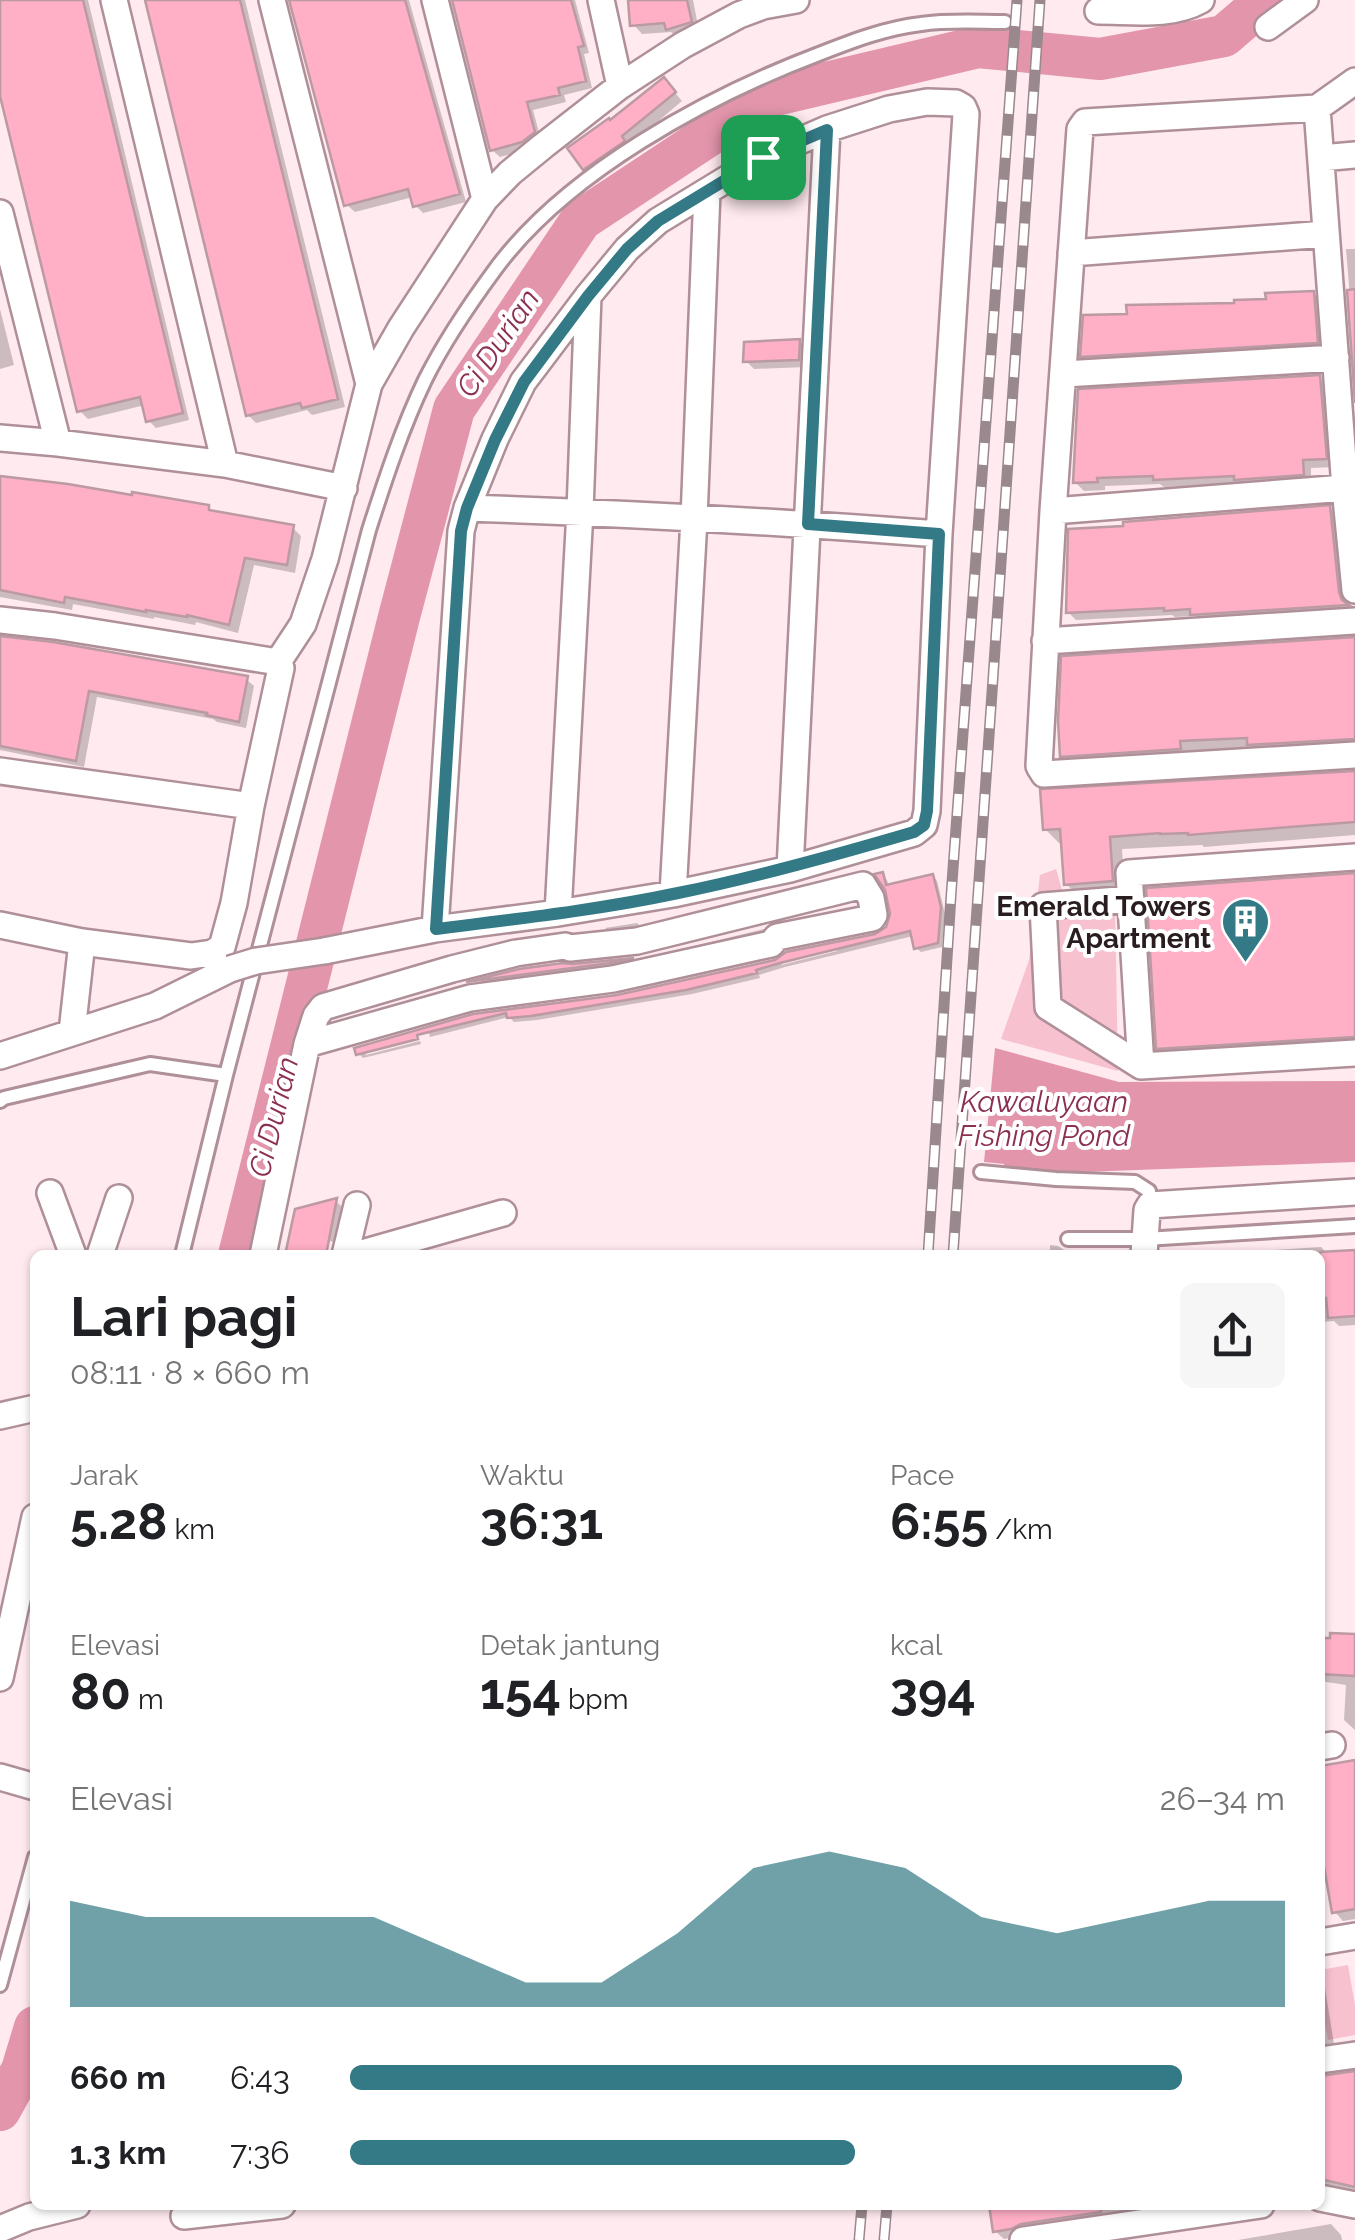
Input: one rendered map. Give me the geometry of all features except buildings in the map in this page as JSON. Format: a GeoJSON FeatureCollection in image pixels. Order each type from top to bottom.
{"type":"FeatureCollection","features":[{"type":"Feature","properties":{"kind":"street"},"geometry":{"type":"LineString","coordinates":[[114,0],[225,464]]}},
{"type":"Feature","properties":{"kind":"street"},"geometry":{"type":"LineString","coordinates":[[272,0],[369,384]]}},
{"type":"Feature","properties":{"kind":"street"},"geometry":{"type":"LineString","coordinates":[[435,0],[486,199]]}},
{"type":"Feature","properties":{"kind":"street"},"geometry":{"type":"LineString","coordinates":[[600,0],[620,86]]}},
{"type":"Feature","properties":{"kind":"street"},"geometry":{"type":"LineString","coordinates":[[278,662],[303,624],[326,559],[369,384],[486,199],[542,146],[620,86],[683,45],[739,15],[796,0]]}},
{"type":"Feature","properties":{"kind":"street"},"geometry":{"type":"LineString","coordinates":[[1098,10],[1149,5],[1188,8],[1201,0]]}},
{"type":"Feature","properties":{"kind":"street"},"geometry":{"type":"LineString","coordinates":[[1268,27],[1305,0]]}},
{"type":"Feature","properties":{"kind":"street"},"geometry":{"type":"LineString","coordinates":[[1355,81],[1317,108],[1082,125],[1053,511],[1040,770],[1044,774],[1355,755]]}},
{"type":"Feature","properties":{"kind":"street"},"geometry":{"type":"LineString","coordinates":[[0,1056],[155,1006],[230,969],[256,961],[436,929],[673,894],[790,868],[914,832],[924,825],[966,114],[963,107],[927,102],[889,108],[827,130],[763,157],[658,221],[627,249],[524,382],[495,440],[461,531],[436,929]]}},
{"type":"Feature","properties":{"kind":"street"},"geometry":{"type":"LineString","coordinates":[[1317,108],[1355,590]]}},
{"type":"Feature","properties":{"kind":"street"},"geometry":{"type":"LineString","coordinates":[[790,868],[827,130]]}},
{"type":"Feature","properties":{"kind":"street"},"geometry":{"type":"LineString","coordinates":[[1321,158],[1355,154]]}},
{"type":"Feature","properties":{"kind":"street"},"geometry":{"type":"LineString","coordinates":[[673,894],[707,192]]}},
{"type":"Feature","properties":{"kind":"street"},"geometry":{"type":"LineString","coordinates":[[0,213],[58,443]]}},
{"type":"Feature","properties":{"kind":"street"},"geometry":{"type":"LineString","coordinates":[[1072,252],[1326,234]]}},
{"type":"Feature","properties":{"kind":"street"},"geometry":{"type":"LineString","coordinates":[[558,913],[588,296]]}},
{"type":"Feature","properties":{"kind":"street"},"geometry":{"type":"LineString","coordinates":[[1064,374],[1336,358]]}},
{"type":"Feature","properties":{"kind":"street"},"geometry":{"type":"LineString","coordinates":[[0,438],[225,464],[344,488]]}},
{"type":"Feature","properties":{"kind":"street"},"geometry":{"type":"LineString","coordinates":[[1053,511],[1344,488]]}},
{"type":"Feature","properties":{"kind":"street"},"geometry":{"type":"LineString","coordinates":[[467,508],[939,534]]}},
{"type":"Feature","properties":{"kind":"street"},"geometry":{"type":"LineString","coordinates":[[0,620],[278,662]]}},
{"type":"Feature","properties":{"kind":"street"},"geometry":{"type":"LineString","coordinates":[[1045,641],[1355,621]]}},
{"type":"Feature","properties":{"kind":"street"},"geometry":{"type":"LineString","coordinates":[[0,925],[82,942],[192,956],[222,947],[281,668],[278,662]]}},
{"type":"Feature","properties":{"kind":"street"},"geometry":{"type":"LineString","coordinates":[[0,771],[251,806]]}},
{"type":"Feature","properties":{"kind":"street"},"geometry":{"type":"LineString","coordinates":[[1141,1066],[1129,874],[1355,857]]}},
{"type":"Feature","properties":{"kind":"street"},"geometry":{"type":"LineString","coordinates":[[264,1250],[308,1044],[319,1009],[377,989],[516,954],[637,941],[863,885],[870,898],[872,918],[842,926],[777,937],[771,944],[658,970],[470,998],[308,1044]]}},
{"type":"Feature","properties":{"kind":"street"},"geometry":{"type":"LineString","coordinates":[[1130,898],[1043,906],[1048,1007],[1141,1066],[1355,1054]]}},
{"type":"Feature","properties":{"kind":"street"},"geometry":{"type":"LineString","coordinates":[[72,1032],[82,942]]}},
{"type":"Feature","properties":{"kind":"street"},"geometry":{"type":"LineString","coordinates":[[1145,1247],[1150,1204],[1355,1192]]}},
{"type":"Feature","properties":{"kind":"street"},"geometry":{"type":"LineString","coordinates":[[50,1193],[71,1250]]}},
{"type":"Feature","properties":{"kind":"street"},"geometry":{"type":"LineString","coordinates":[[102,1250],[119,1198]]}},
{"type":"Feature","properties":{"kind":"street"},"geometry":{"type":"LineString","coordinates":[[346,1250],[358,1206]]}},
{"type":"Feature","properties":{"kind":"street"},"geometry":{"type":"LineString","coordinates":[[372,1250],[503,1212]]}},
{"type":"Feature","properties":{"kind":"street"},"geometry":{"type":"LineString","coordinates":[[0,1416],[30,1409]]}},
{"type":"Feature","properties":{"kind":"street"},"geometry":{"type":"LineString","coordinates":[[0,1678],[30,1536]]}},
{"type":"Feature","properties":{"kind":"street"},"geometry":{"type":"LineString","coordinates":[[0,1549],[28,1544]]}},
{"type":"Feature","properties":{"kind":"street"},"geometry":{"type":"LineString","coordinates":[[0,1776],[30,1786]]}},
{"type":"Feature","properties":{"kind":"street"},"geometry":{"type":"LineString","coordinates":[[1325,1941],[1355,1936]]}},
{"type":"Feature","properties":{"kind":"street"},"geometry":{"type":"LineString","coordinates":[[1325,2059],[1355,2056]]}},
{"type":"Feature","properties":{"kind":"street"},"geometry":{"type":"LineString","coordinates":[[1325,2199],[1355,2205]]}},
{"type":"Feature","properties":{"kind":"street"},"geometry":{"type":"LineString","coordinates":[[0,2228],[57,2210]]}},
{"type":"Feature","properties":{"kind":"street"},"geometry":{"type":"LineString","coordinates":[[185,2220],[250,2210]]}},
{"type":"Feature","properties":{"kind":"street"},"geometry":{"type":"LineString","coordinates":[[1023,2240],[1204,2220],[1242,2210]]}},
{"type":"Feature","properties":{"kind":"lane"},"geometry":{"type":"LineString","coordinates":[[183,1250],[369,530],[425,380],[460,321],[496,268],[542,217],[627,152],[674,122],[755,78],[852,41],[923,23],[1004,22]]}},
{"type":"Feature","properties":{"kind":"lane"},"geometry":{"type":"LineString","coordinates":[[0,1101],[150,1064],[226,1075]]}},
{"type":"Feature","properties":{"kind":"lane"},"geometry":{"type":"LineString","coordinates":[[981,1172],[1056,1180],[1134,1182],[1149,1191],[1150,1204]]}},
{"type":"Feature","properties":{"kind":"lane"},"geometry":{"type":"LineString","coordinates":[[1068,1239],[1145,1247],[1355,1226]]}},
{"type":"Feature","properties":{"kind":"lane"},"geometry":{"type":"LineString","coordinates":[[0,1985],[30,1875]]}},
{"type":"Feature","properties":{"kind":"shaded area"},"geometry":{"type":"Polygon","coordinates":[[[1056,869],[1067,907],[1115,903],[1118,1071],[1001,1039],[1029,960],[1040,875],[1056,869]]]}},
{"type":"Feature","properties":{"kind":"shaded area"},"geometry":{"type":"Polygon","coordinates":[[[1348,1965],[1355,2035],[1328,2040],[1325,1969],[1348,1965]]]}},
{"type":"Feature","properties":{"kind":"water","name":"Kawaluyaan Fishing Pond"},"geometry":{"type":"Polygon","coordinates":[[[995,1048],[1119,1082],[1355,1081],[1355,1162],[1005,1175],[1004,1164],[984,1162],[995,1048]]]}},
{"type":"Feature","properties":{"kind":"waterway","name":"Ci Durian"},"geometry":{"type":"LineString","coordinates":[[240,1250],[454,409],[581,220],[767,97],[978,47],[1100,59],[1224,36],[1266,0]]}},
{"type":"Feature","properties":{"kind":"waterway","name":"Ci Durian"},"geometry":{"type":"LineString","coordinates":[[0,2110],[22,2070],[30,2044]]}},
{"type":"Feature","properties":{"kind":"railway"},"geometry":{"type":"LineString","coordinates":[[928,1250],[1017,0]]}},
{"type":"Feature","properties":{"kind":"railway"},"geometry":{"type":"LineString","coordinates":[[953,1250],[1040,0]]}},
{"type":"Feature","properties":{"kind":"railway"},"geometry":{"type":"LineString","coordinates":[[859,2240],[862,2210]]}},
{"type":"Feature","properties":{"kind":"railway"},"geometry":{"type":"LineString","coordinates":[[884,2240],[887,2210]]}},
{"type":"Feature","properties":{"kind":"place","name":"Emerald Towers Apartment"},"geometry":{"type":"Point","coordinates":[1246,964]}},
{"type":"Feature","properties":{"kind":"route"},"geometry":{"type":"LineString","coordinates":[[827,130],[808,524],[939,534],[924,825],[914,832],[790,868],[673,894],[436,929],[461,531],[495,440],[524,382],[627,249],[658,221],[763,157],[827,130]]}}]}
